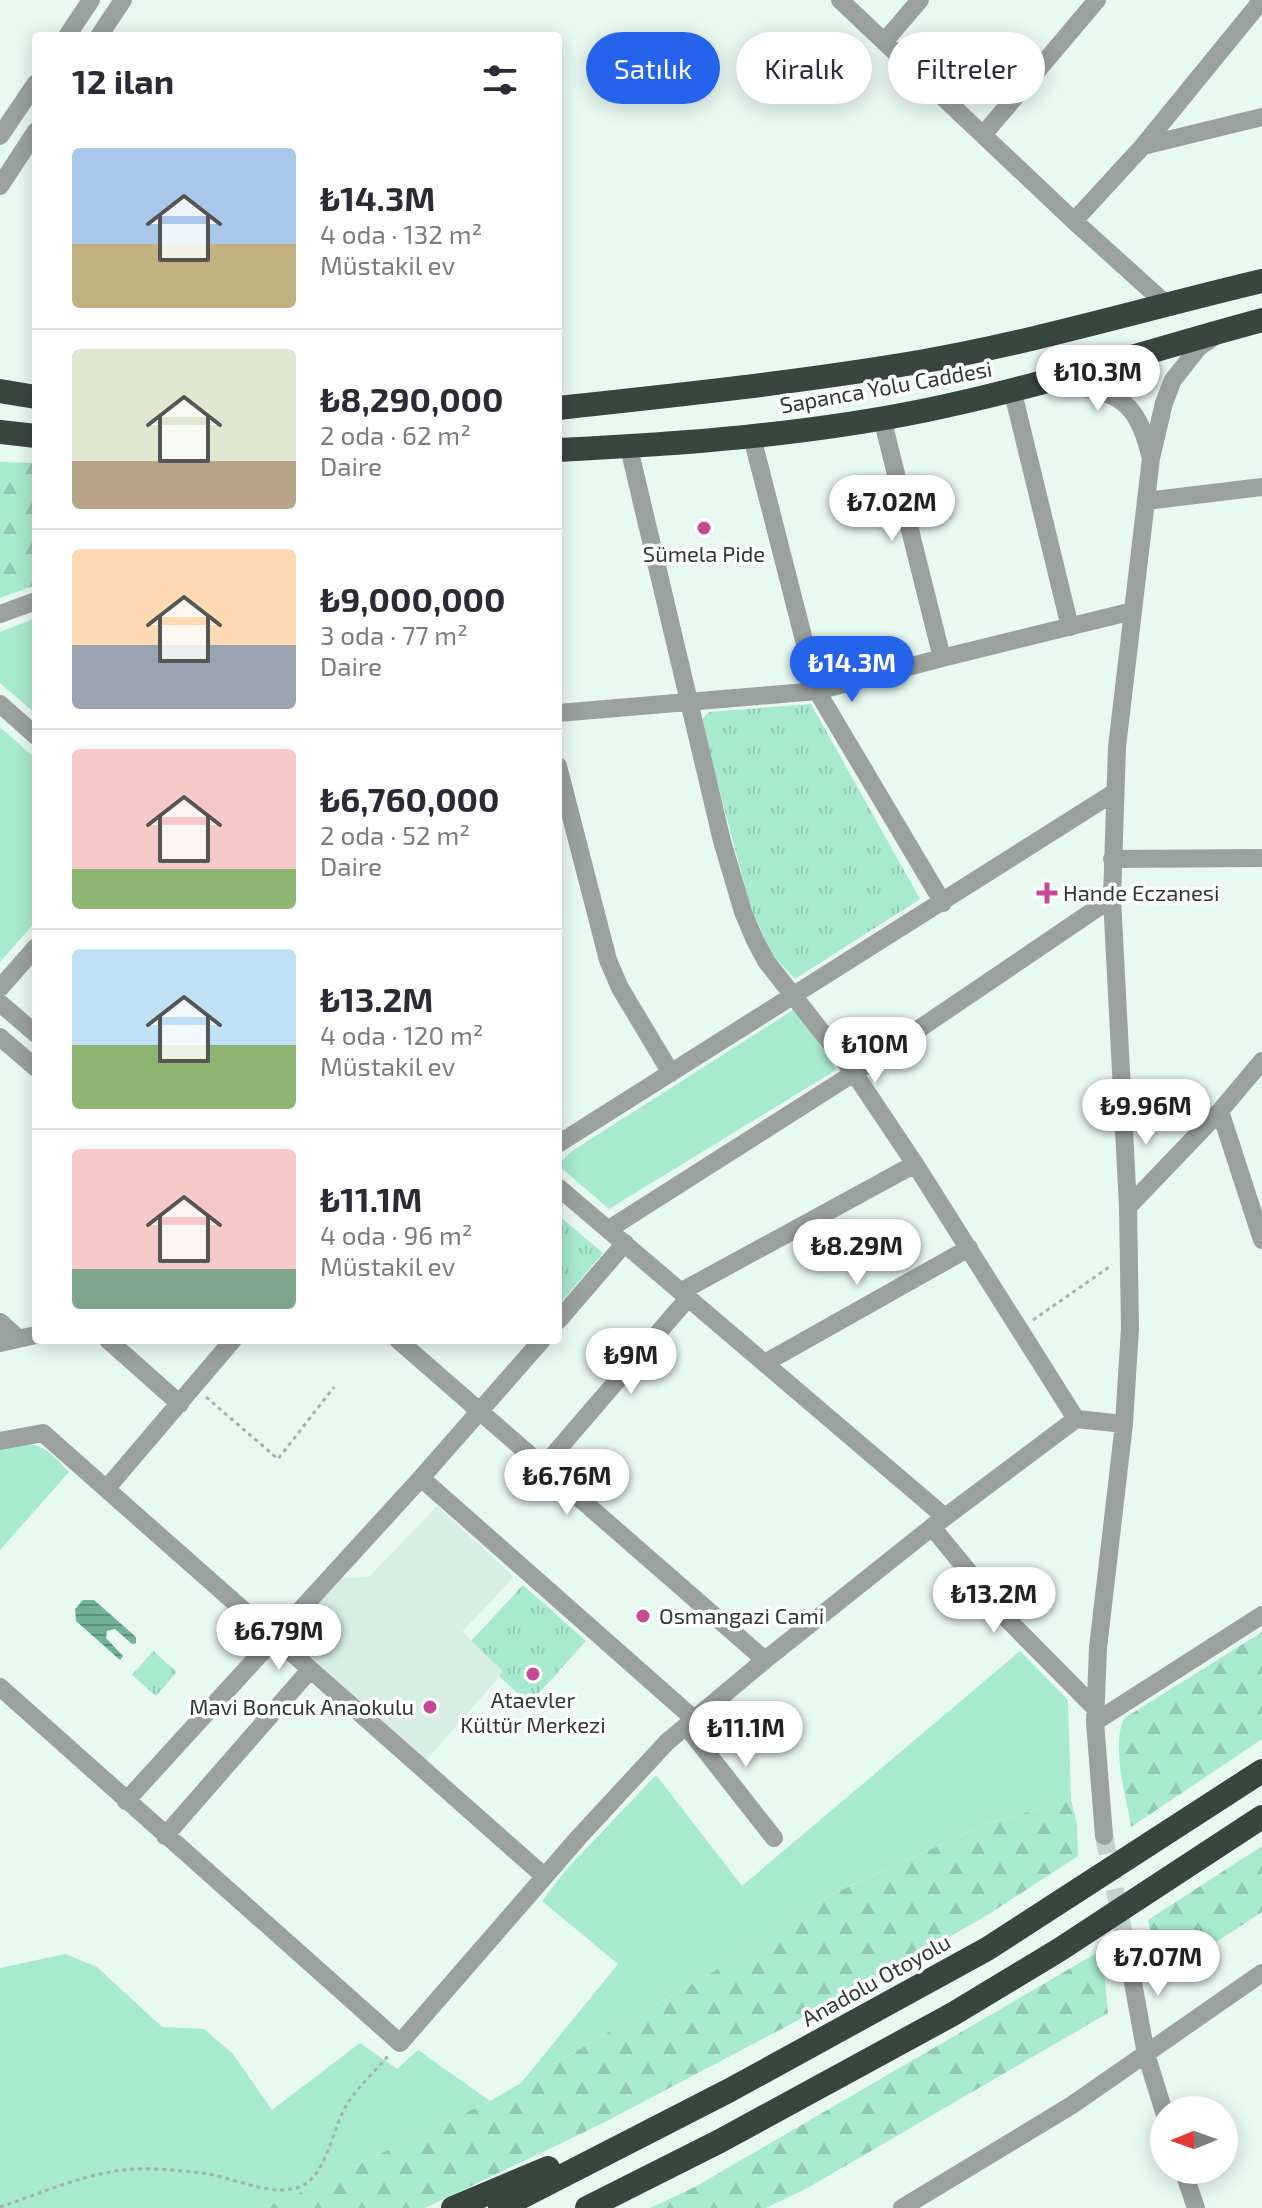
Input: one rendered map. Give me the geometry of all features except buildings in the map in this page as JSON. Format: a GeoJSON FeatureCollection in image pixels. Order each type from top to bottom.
{"type":"FeatureCollection","features":[{"type":"Feature","properties":{"kind":"highway","name":"Sapanca Yolu Caddesi"},"geometry":{"type":"LineString","coordinates":[[562,408],[919,362],[1001,346],[1262,281]]}},
{"type":"Feature","properties":{"kind":"highway","name":"Sapanca Yolu Caddesi"},"geometry":{"type":"LineString","coordinates":[[562,450],[764,435],[882,418],[1038,383],[1262,321]]}},
{"type":"Feature","properties":{"kind":"highway"},"geometry":{"type":"LineString","coordinates":[[4,390],[32,396]]}},
{"type":"Feature","properties":{"kind":"highway"},"geometry":{"type":"LineString","coordinates":[[0,432],[32,436]]}},
{"type":"Feature","properties":{"kind":"highway","name":"Anadolu Otoyolu"},"geometry":{"type":"LineString","coordinates":[[500,2208],[730,2090],[987,1949],[1262,1771]]}},
{"type":"Feature","properties":{"kind":"highway"},"geometry":{"type":"LineString","coordinates":[[587,2208],[720,2141],[953,2014],[1059,1950],[1262,1817]]}},
{"type":"Feature","properties":{"kind":"highway"},"geometry":{"type":"LineString","coordinates":[[453,2208],[730,2090]]}},
{"type":"Feature","properties":{"kind":"street"},"geometry":{"type":"LineString","coordinates":[[70,32],[91,0]]}},
{"type":"Feature","properties":{"kind":"street"},"geometry":{"type":"LineString","coordinates":[[102,32],[123,0]]}},
{"type":"Feature","properties":{"kind":"street"},"geometry":{"type":"LineString","coordinates":[[840,0],[1166,304]]}},
{"type":"Feature","properties":{"kind":"street"},"geometry":{"type":"LineString","coordinates":[[884,42],[920,0]]}},
{"type":"Feature","properties":{"kind":"street"},"geometry":{"type":"LineString","coordinates":[[983,135],[1097,0]]}},
{"type":"Feature","properties":{"kind":"street"},"geometry":{"type":"LineString","coordinates":[[1074,221],[1143,146],[1262,0]]}},
{"type":"Feature","properties":{"kind":"street"},"geometry":{"type":"LineString","coordinates":[[0,136],[32,89]]}},
{"type":"Feature","properties":{"kind":"street"},"geometry":{"type":"LineString","coordinates":[[1143,146],[1262,117]]}},
{"type":"Feature","properties":{"kind":"street"},"geometry":{"type":"LineString","coordinates":[[0,186],[32,137]]}},
{"type":"Feature","properties":{"kind":"street"},"geometry":{"type":"LineString","coordinates":[[1104,1836],[1095,1715],[1098,1648],[1124,1424],[1130,1328],[1128,1207],[1112,898],[1115,792],[1151,458],[1164,403],[1173,380],[1199,347],[1223,331]]}},
{"type":"Feature","properties":{"kind":"street"},"geometry":{"type":"LineString","coordinates":[[1038,383],[1100,390],[1119,399],[1134,412],[1144,429],[1151,458]]}},
{"type":"Feature","properties":{"kind":"street"},"geometry":{"type":"LineString","coordinates":[[1012,389],[1070,627]]}},
{"type":"Feature","properties":{"kind":"street"},"geometry":{"type":"LineString","coordinates":[[882,418],[942,658]]}},
{"type":"Feature","properties":{"kind":"street"},"geometry":{"type":"LineString","coordinates":[[764,435],[817,691],[943,903]]}},
{"type":"Feature","properties":{"kind":"street"},"geometry":{"type":"LineString","coordinates":[[562,460],[678,443]]}},
{"type":"Feature","properties":{"kind":"street"},"geometry":{"type":"LineString","coordinates":[[629,448],[722,841],[743,912],[766,961],[854,1073],[1076,1419]]}},
{"type":"Feature","properties":{"kind":"street"},"geometry":{"type":"LineString","coordinates":[[1146,501],[1262,487]]}},
{"type":"Feature","properties":{"kind":"street"},"geometry":{"type":"LineString","coordinates":[[0,614],[32,602]]}},
{"type":"Feature","properties":{"kind":"street"},"geometry":{"type":"LineString","coordinates":[[562,713],[817,691],[1133,611]]}},
{"type":"Feature","properties":{"kind":"street"},"geometry":{"type":"LineString","coordinates":[[0,704],[32,732]]}},
{"type":"Feature","properties":{"kind":"street"},"geometry":{"type":"LineString","coordinates":[[562,782],[608,960],[620,988],[671,1073]]}},
{"type":"Feature","properties":{"kind":"street"},"geometry":{"type":"LineString","coordinates":[[562,1141],[1115,792]]}},
{"type":"Feature","properties":{"kind":"street"},"geometry":{"type":"LineString","coordinates":[[1112,859],[1262,858]]}},
{"type":"Feature","properties":{"kind":"street"},"geometry":{"type":"LineString","coordinates":[[609,1229],[854,1073],[1112,898]]}},
{"type":"Feature","properties":{"kind":"street"},"geometry":{"type":"LineString","coordinates":[[0,988],[32,952]]}},
{"type":"Feature","properties":{"kind":"street"},"geometry":{"type":"LineString","coordinates":[[0,1003],[32,1031]]}},
{"type":"Feature","properties":{"kind":"street"},"geometry":{"type":"LineString","coordinates":[[0,1037],[32,1065]]}},
{"type":"Feature","properties":{"kind":"street"},"geometry":{"type":"LineString","coordinates":[[1128,1207],[1220,1111],[1262,1061]]}},
{"type":"Feature","properties":{"kind":"street"},"geometry":{"type":"LineString","coordinates":[[1220,1111],[1262,1240]]}},
{"type":"Feature","properties":{"kind":"street"},"geometry":{"type":"LineString","coordinates":[[542,1468],[686,1294],[915,1164]]}},
{"type":"Feature","properties":{"kind":"street"},"geometry":{"type":"LineString","coordinates":[[562,1190],[765,1363],[938,1522],[1009,1621],[1095,1715]]}},
{"type":"Feature","properties":{"kind":"street"},"geometry":{"type":"LineString","coordinates":[[562,1316],[625,1243]]}},
{"type":"Feature","properties":{"kind":"street"},"geometry":{"type":"LineString","coordinates":[[765,1363],[969,1248]]}},
{"type":"Feature","properties":{"kind":"street"},"geometry":{"type":"LineString","coordinates":[[0,1322],[27,1337]]}},
{"type":"Feature","properties":{"kind":"street"},"geometry":{"type":"LineString","coordinates":[[0,1343],[27,1337]]}},
{"type":"Feature","properties":{"kind":"street"},"geometry":{"type":"LineString","coordinates":[[112,1344],[180,1404]]}},
{"type":"Feature","properties":{"kind":"street"},"geometry":{"type":"LineString","coordinates":[[107,1488],[230,1344]]}},
{"type":"Feature","properties":{"kind":"street"},"geometry":{"type":"LineString","coordinates":[[403,1344],[765,1660]]}},
{"type":"Feature","properties":{"kind":"street"},"geometry":{"type":"LineString","coordinates":[[126,1801],[421,1478],[539,1344]]}},
{"type":"Feature","properties":{"kind":"street"},"geometry":{"type":"LineString","coordinates":[[0,1687],[400,2043],[625,1785],[690,1722],[938,1522],[1076,1419],[1124,1424]]}},
{"type":"Feature","properties":{"kind":"street"},"geometry":{"type":"LineString","coordinates":[[0,1441],[43,1433],[544,1876]]}},
{"type":"Feature","properties":{"kind":"street"},"geometry":{"type":"LineString","coordinates":[[421,1478],[690,1722],[774,1838]]}},
{"type":"Feature","properties":{"kind":"street"},"geometry":{"type":"LineString","coordinates":[[1095,1715],[1262,1615]]}},
{"type":"Feature","properties":{"kind":"street"},"geometry":{"type":"LineString","coordinates":[[165,1836],[309,1671]]}},
{"type":"Feature","properties":{"kind":"street"},"geometry":{"type":"LineString","coordinates":[[1127,1950],[1146,2054],[1159,2096]]}},
{"type":"Feature","properties":{"kind":"street"},"geometry":{"type":"LineString","coordinates":[[902,2208],[1072,2105],[1261,1976]]}},
{"type":"Feature","properties":{"kind":"street"},"geometry":{"type":"LineString","coordinates":[[1188,2184],[1196,2208]]}},
{"type":"Feature","properties":{"kind":"path"},"geometry":{"type":"LineString","coordinates":[[1020,1329],[1129,1253]]}},
{"type":"Feature","properties":{"kind":"path"},"geometry":{"type":"LineString","coordinates":[[194,1387],[278,1459],[334,1387]]}},
{"type":"Feature","properties":{"kind":"path"},"geometry":{"type":"LineString","coordinates":[[0,2207],[122,2170],[205,2173],[276,2190],[293,2190],[308,2182],[318,2170],[348,2102],[400,2043]]}},
{"type":"Feature","properties":{"kind":"shaded area"},"geometry":{"type":"Polygon","coordinates":[[[437,1506],[514,1577],[462,1632],[504,1671],[425,1762],[289,1636],[341,1579],[370,1576],[437,1506]]]}},
{"type":"Feature","properties":{"kind":"shaded area"},"geometry":{"type":"Polygon","coordinates":[[[83,1600],[94,1600],[136,1637],[136,1643],[132,1644],[115,1629],[107,1631],[106,1638],[123,1656],[120,1660],[76,1621],[75,1609],[83,1600]]]}},
{"type":"Feature","properties":{"kind":"green space"},"geometry":{"type":"Polygon","coordinates":[[[0,462],[32,463],[32,586],[0,598],[0,462]]]}},
{"type":"Feature","properties":{"kind":"green space"},"geometry":{"type":"Polygon","coordinates":[[[32,620],[32,711],[0,683],[0,632],[32,620]]]}},
{"type":"Feature","properties":{"kind":"green space"},"geometry":{"type":"Polygon","coordinates":[[[811,704],[920,899],[795,979],[771,953],[750,905],[701,721],[709,712],[811,704]]]}},
{"type":"Feature","properties":{"kind":"green space"},"geometry":{"type":"Polygon","coordinates":[[[0,727],[32,755],[32,926],[0,962],[0,727]]]}},
{"type":"Feature","properties":{"kind":"green space"},"geometry":{"type":"Polygon","coordinates":[[[796,1008],[836,1070],[609,1209],[562,1168],[562,1161],[572,1151],[796,1008]]]}},
{"type":"Feature","properties":{"kind":"green space"},"geometry":{"type":"Polygon","coordinates":[[[562,1218],[603,1253],[562,1301],[562,1218]]]}},
{"type":"Feature","properties":{"kind":"green space"},"geometry":{"type":"Polygon","coordinates":[[[29,1444],[56,1458],[69,1472],[0,1550],[0,1449],[29,1444]]]}},
{"type":"Feature","properties":{"kind":"green space"},"geometry":{"type":"Polygon","coordinates":[[[523,1585],[586,1641],[529,1704],[499,1676],[503,1671],[471,1641],[523,1585]]]}},
{"type":"Feature","properties":{"kind":"green space"},"geometry":{"type":"Polygon","coordinates":[[[1262,1632],[1262,1739],[1131,1827],[1119,1759],[1123,1719],[1262,1632]]]}},
{"type":"Feature","properties":{"kind":"green space"},"geometry":{"type":"Polygon","coordinates":[[[153,1651],[177,1672],[156,1696],[132,1675],[153,1651]]]}},
{"type":"Feature","properties":{"kind":"green space"},"geometry":{"type":"Polygon","coordinates":[[[1020,1651],[1068,1700],[1071,1800],[986,1824],[828,1896],[733,1960],[521,2083],[618,1964],[542,1901],[565,1871],[656,1775],[742,1886],[1020,1651]]]}},
{"type":"Feature","properties":{"kind":"green space"},"geometry":{"type":"Polygon","coordinates":[[[1071,1800],[1077,1824],[1078,1856],[989,1914],[882,1976],[599,2125],[425,2208],[259,2208],[282,2201],[490,2101],[733,1960],[828,1896],[986,1824],[1071,1800]]]}},
{"type":"Feature","properties":{"kind":"green space"},"geometry":{"type":"Polygon","coordinates":[[[1262,1846],[1262,1912],[1160,1979],[1148,1920],[1262,1846]]]}},
{"type":"Feature","properties":{"kind":"green space"},"geometry":{"type":"Polygon","coordinates":[[[1102,1950],[1108,2013],[809,2187],[766,2208],[650,2208],[695,2187],[1102,1950]]]}},
{"type":"Feature","properties":{"kind":"green space"},"geometry":{"type":"Polygon","coordinates":[[[65,1954],[97,1967],[162,2027],[204,2029],[233,2054],[272,2110],[360,2043],[397,2069],[418,2050],[490,2101],[282,2201],[259,2208],[0,2208],[0,1968],[65,1954]]]}},
{"type":"Feature","properties":{"kind":"tunnel"},"geometry":{"type":"LineString","coordinates":[[1104,1836],[1127,1950]]}},
{"type":"Feature","properties":{"kind":"place","name":"Sümela Pide"},"geometry":{"type":"Point","coordinates":[704,528]}},
{"type":"Feature","properties":{"kind":"place","name":"Hande Eczanesi"},"geometry":{"type":"Point","coordinates":[1047,893]}},
{"type":"Feature","properties":{"kind":"place","name":"Osmangazi Cami"},"geometry":{"type":"Point","coordinates":[643,1616]}},
{"type":"Feature","properties":{"kind":"place","name":"Ataevler Kültür Merkezi"},"geometry":{"type":"Point","coordinates":[533,1674]}},
{"type":"Feature","properties":{"kind":"place","name":"Mavi Boncuk Anaokulu"},"geometry":{"type":"Point","coordinates":[430,1707]}}]}
